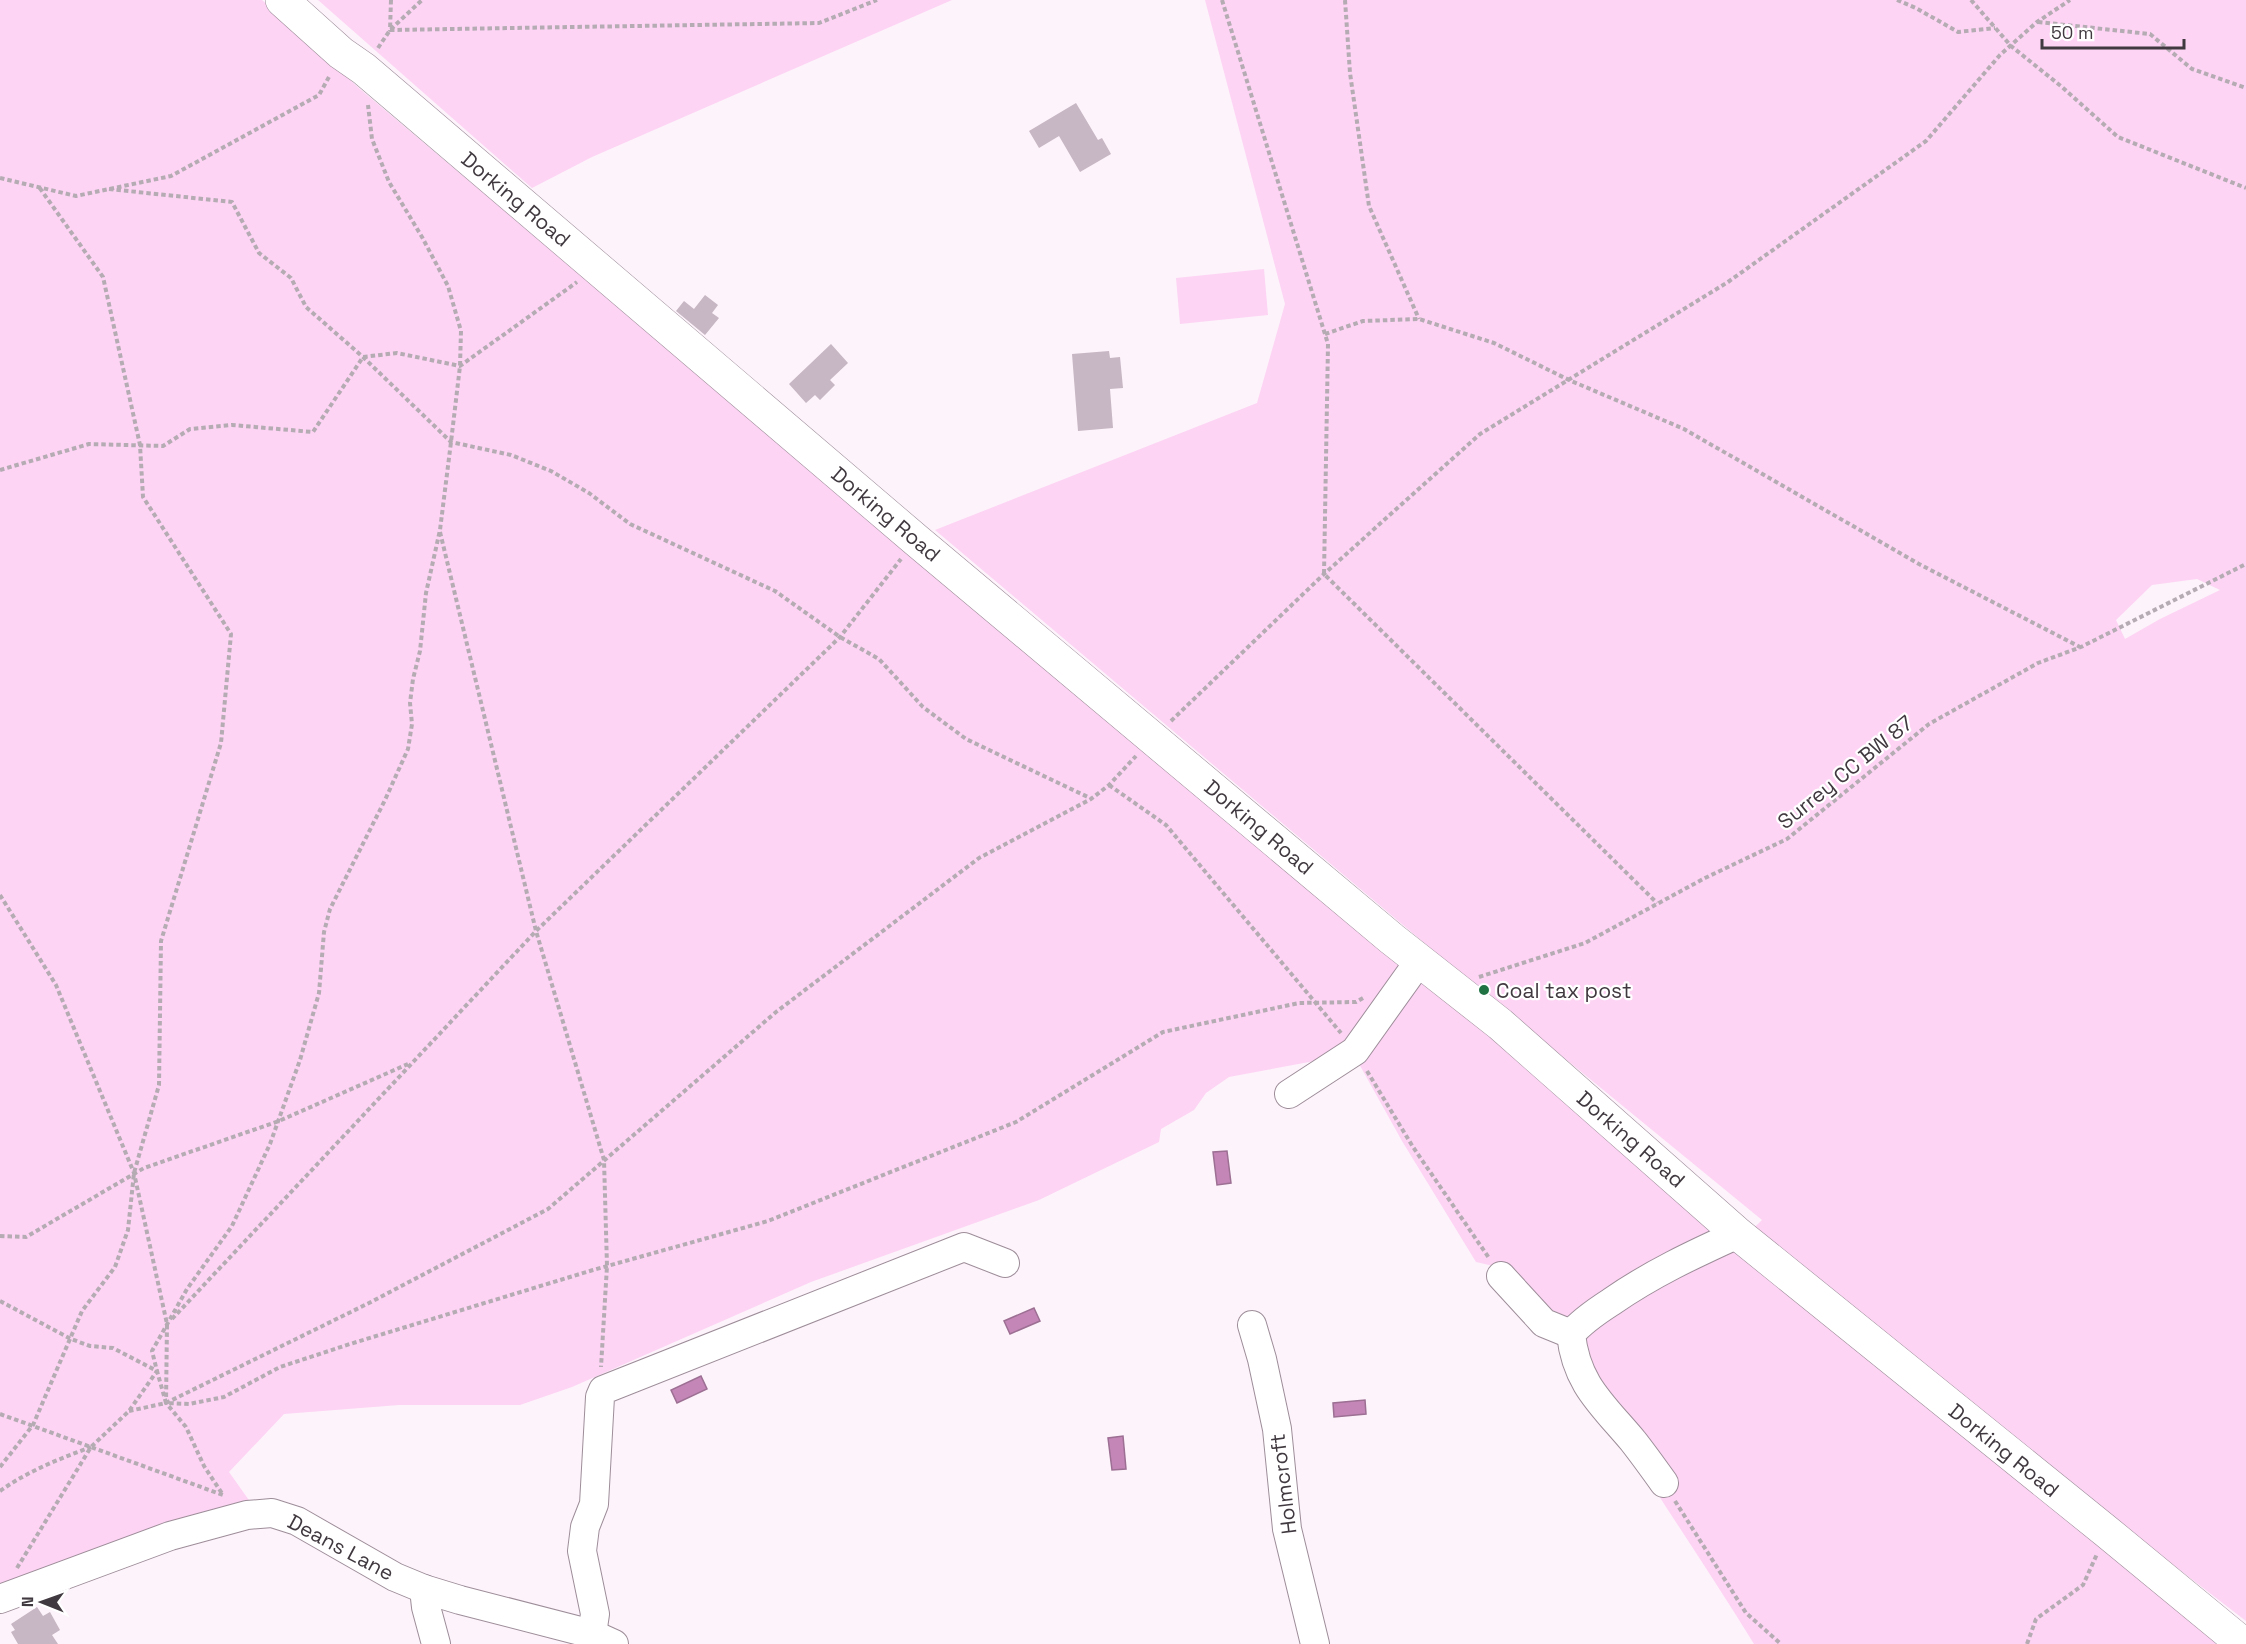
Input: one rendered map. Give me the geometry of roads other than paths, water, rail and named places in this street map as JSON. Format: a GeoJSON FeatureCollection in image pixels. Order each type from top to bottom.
{"type":"FeatureCollection","features":[{"type":"Feature","properties":{"kind":"main road","name":"Dorking Road"},"geometry":{"type":"LineString","coordinates":[[282,0],[916,540],[1500,1024],[1738,1234],[2108,1532],[2243,1644]]}},
{"type":"Feature","properties":{"kind":"street"},"geometry":{"type":"LineString","coordinates":[[1289,1094],[1355,1051],[1420,960]]}},
{"type":"Feature","properties":{"kind":"street"},"geometry":{"type":"LineString","coordinates":[[1664,1483],[1635,1443],[1590,1390],[1578,1369],[1572,1349],[1571,1334],[1578,1326],[1643,1280],[1738,1234]]}},
{"type":"Feature","properties":{"kind":"street"},"geometry":{"type":"LineString","coordinates":[[603,1639],[595,1614],[582,1551],[585,1527],[594,1504],[601,1393],[608,1387],[964,1247],[1005,1263]]}},
{"type":"Feature","properties":{"kind":"street"},"geometry":{"type":"LineString","coordinates":[[1501,1276],[1544,1323],[1571,1334]]}},
{"type":"Feature","properties":{"kind":"street","name":"Holmcroft"},"geometry":{"type":"LineString","coordinates":[[1252,1325],[1277,1429],[1287,1529],[1315,1644]]}},
{"type":"Feature","properties":{"kind":"street","name":"Deans Lane"},"geometry":{"type":"LineString","coordinates":[[5,1596],[170,1536],[247,1515],[265,1513],[297,1521],[395,1577],[424,1589],[603,1639]]}},
{"type":"Feature","properties":{"kind":"street"},"geometry":{"type":"LineString","coordinates":[[424,1589],[436,1644]]}},
{"type":"Feature","properties":{"kind":"place","name":"Coal tax post"},"geometry":{"type":"Point","coordinates":[1484,990]}}]}
